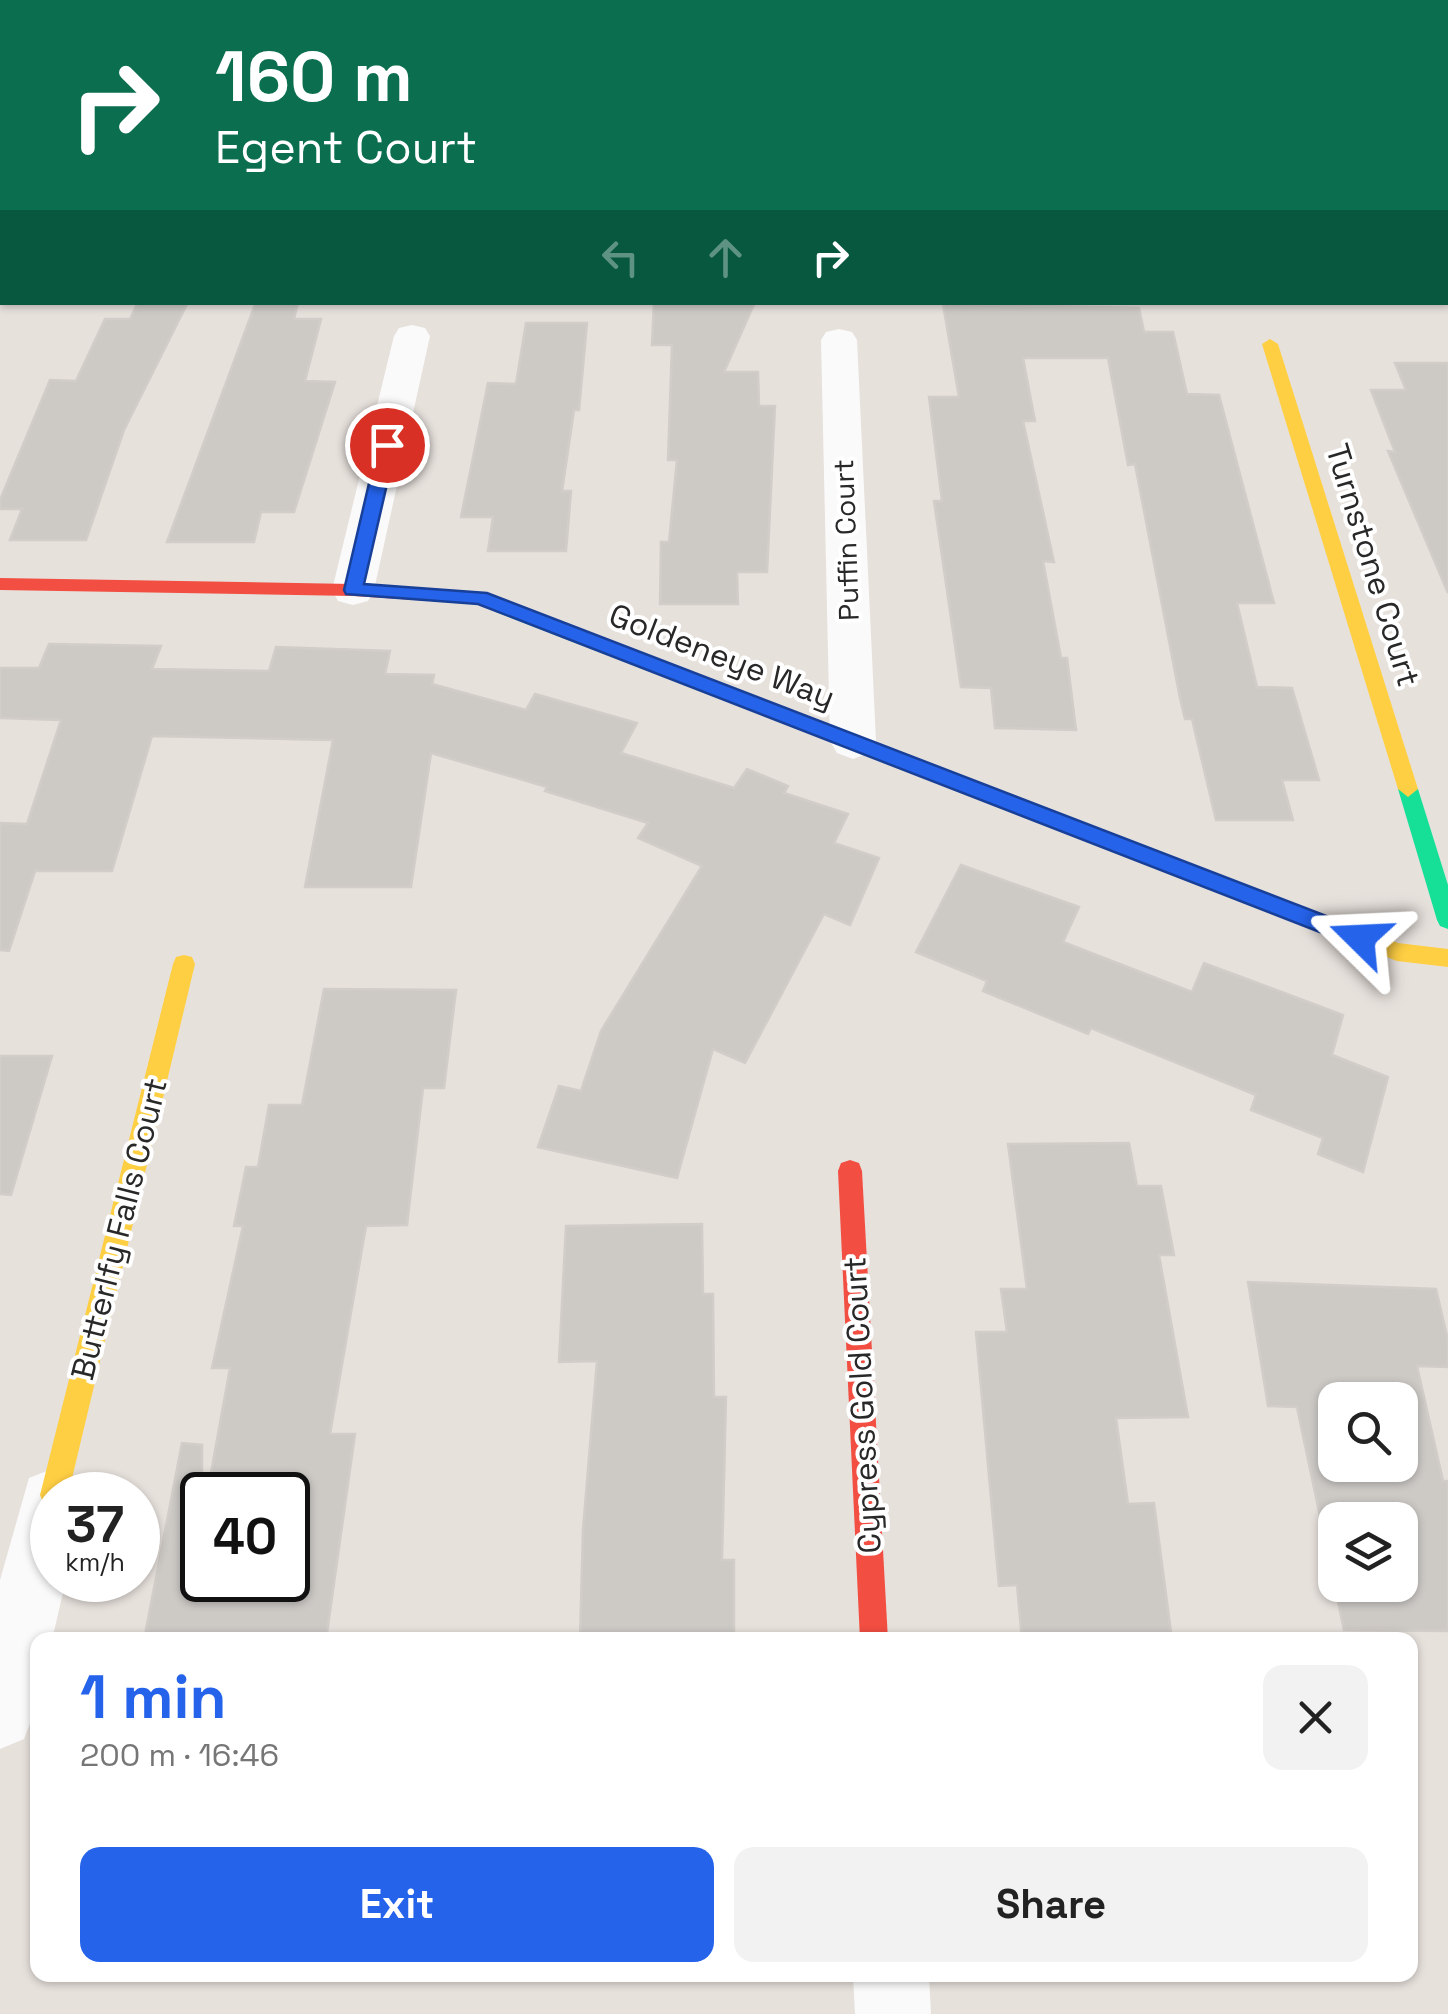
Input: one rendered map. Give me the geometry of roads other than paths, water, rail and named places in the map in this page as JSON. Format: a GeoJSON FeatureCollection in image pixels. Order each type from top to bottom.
{"type":"FeatureCollection","features":[{"type":"Feature","properties":{"kind":"street"},"geometry":{"type":"LineString","coordinates":[[353,590],[412,336]]}},
{"type":"Feature","properties":{"kind":"street","name":"Puffin Court"},"geometry":{"type":"LineString","coordinates":[[839,340],[853,740]]}},
{"type":"Feature","properties":{"kind":"street","name":"Turnstone Court"},"geometry":{"type":"LineString","coordinates":[[1270,344],[1448,920]]}},
{"type":"Feature","properties":{"kind":"street","name":"Goldeneye Way"},"geometry":{"type":"LineString","coordinates":[[0,584],[353,590],[480,598],[1397,952],[1448,958]]}},
{"type":"Feature","properties":{"kind":"street","name":"Butterlfy Falls Court"},"geometry":{"type":"LineString","coordinates":[[59,1472],[184,964]]}},
{"type":"Feature","properties":{"kind":"street","name":"Cypress Gold Court"},"geometry":{"type":"LineString","coordinates":[[850,1171],[874,1632]]}},
{"type":"Feature","properties":{"kind":"street","name":"Butterlfy Falls Court"},"geometry":{"type":"LineString","coordinates":[[0,1716],[30,1593]]}},
{"type":"Feature","properties":{"kind":"street"},"geometry":{"type":"LineString","coordinates":[[891,1982],[893,2014]]}}]}
